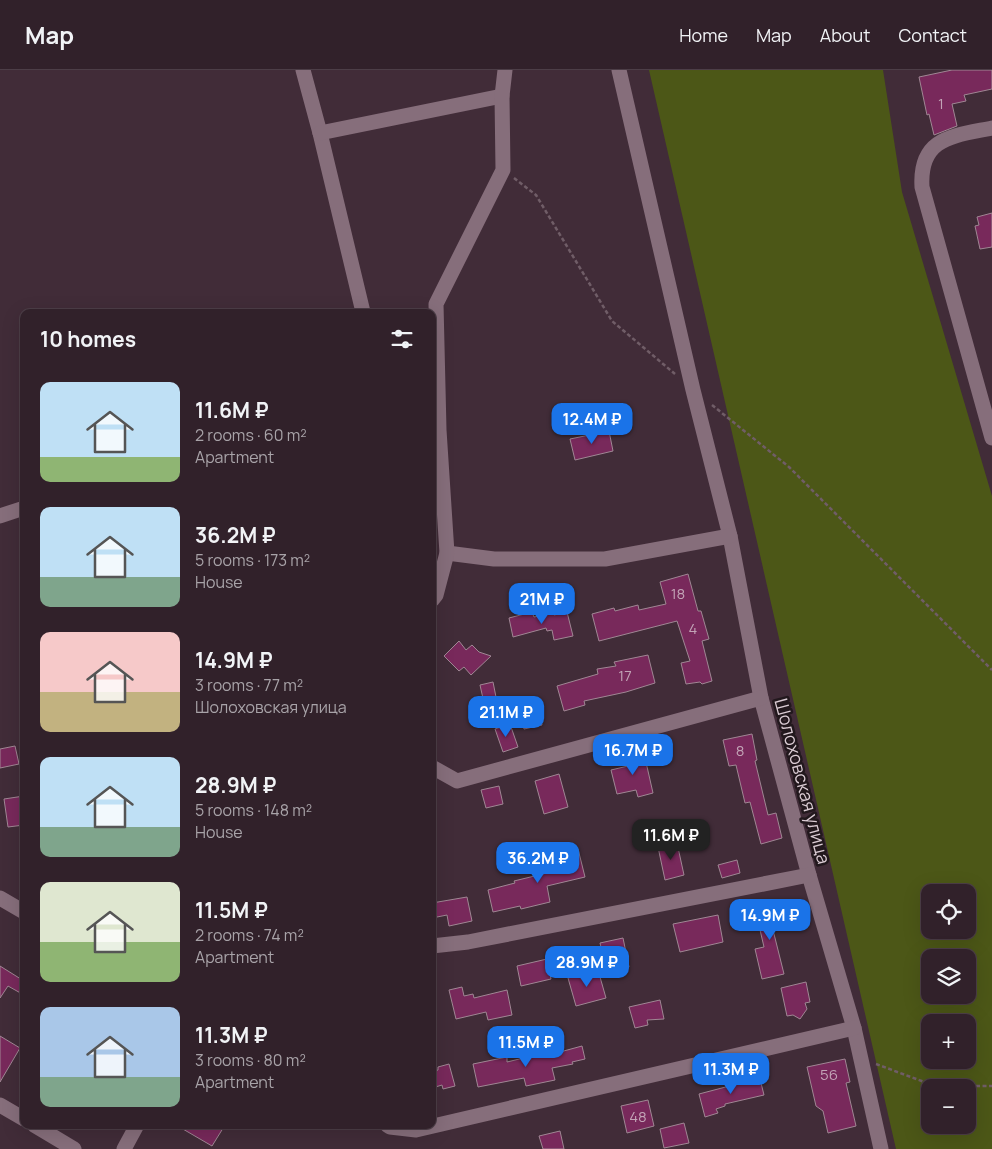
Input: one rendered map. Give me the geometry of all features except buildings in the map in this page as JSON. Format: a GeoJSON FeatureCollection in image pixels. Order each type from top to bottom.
{"type":"FeatureCollection","features":[{"type":"Feature","properties":{"kind":"street"},"geometry":{"type":"LineString","coordinates":[[303,70],[362,309]]}},
{"type":"Feature","properties":{"kind":"street"},"geometry":{"type":"LineString","coordinates":[[435,309],[436,304],[502,170],[502,96],[505,70]]}},
{"type":"Feature","properties":{"kind":"street","name":"Шолоховская улица"},"geometry":{"type":"LineString","coordinates":[[619,70],[693,390],[730,536],[761,698],[809,875],[854,1028],[881,1149]]}},
{"type":"Feature","properties":{"kind":"street"},"geometry":{"type":"LineString","coordinates":[[320,133],[502,96]]}},
{"type":"Feature","properties":{"kind":"street"},"geometry":{"type":"LineString","coordinates":[[992,128],[947,137],[928,153],[921,175],[922,187],[990,423],[992,438]]}},
{"type":"Feature","properties":{"kind":"street"},"geometry":{"type":"LineString","coordinates":[[436,431],[447,553],[436,595]]}},
{"type":"Feature","properties":{"kind":"street"},"geometry":{"type":"LineString","coordinates":[[0,516],[20,509]]}},
{"type":"Feature","properties":{"kind":"street"},"geometry":{"type":"LineString","coordinates":[[447,553],[494,559],[605,559],[730,536]]}},
{"type":"Feature","properties":{"kind":"street"},"geometry":{"type":"LineString","coordinates":[[436,769],[457,781],[761,698]]}},
{"type":"Feature","properties":{"kind":"street"},"geometry":{"type":"LineString","coordinates":[[436,946],[468,942],[809,875]]}},
{"type":"Feature","properties":{"kind":"street"},"geometry":{"type":"LineString","coordinates":[[0,898],[20,910]]}},
{"type":"Feature","properties":{"kind":"street"},"geometry":{"type":"LineString","coordinates":[[436,1125],[854,1028]]}},
{"type":"Feature","properties":{"kind":"street"},"geometry":{"type":"LineString","coordinates":[[0,1105],[20,1117]]}},
{"type":"Feature","properties":{"kind":"street"},"geometry":{"type":"LineString","coordinates":[[41,1129],[74,1149]]}},
{"type":"Feature","properties":{"kind":"street"},"geometry":{"type":"LineString","coordinates":[[124,1149],[135,1129]]}},
{"type":"Feature","properties":{"kind":"street"},"geometry":{"type":"LineString","coordinates":[[407,1129],[420,1129]]}},
{"type":"Feature","properties":{"kind":"path"},"geometry":{"type":"LineString","coordinates":[[502,170],[536,195],[612,321],[789,468],[992,670]]}},
{"type":"Feature","properties":{"kind":"path"},"geometry":{"type":"LineString","coordinates":[[860,1058],[935,1086],[992,1086]]}},
{"type":"Feature","properties":{"kind":"green space"},"geometry":{"type":"Polygon","coordinates":[[[649,70],[883,70],[902,192],[992,496],[992,1149],[896,1149],[649,70]]]}}]}
